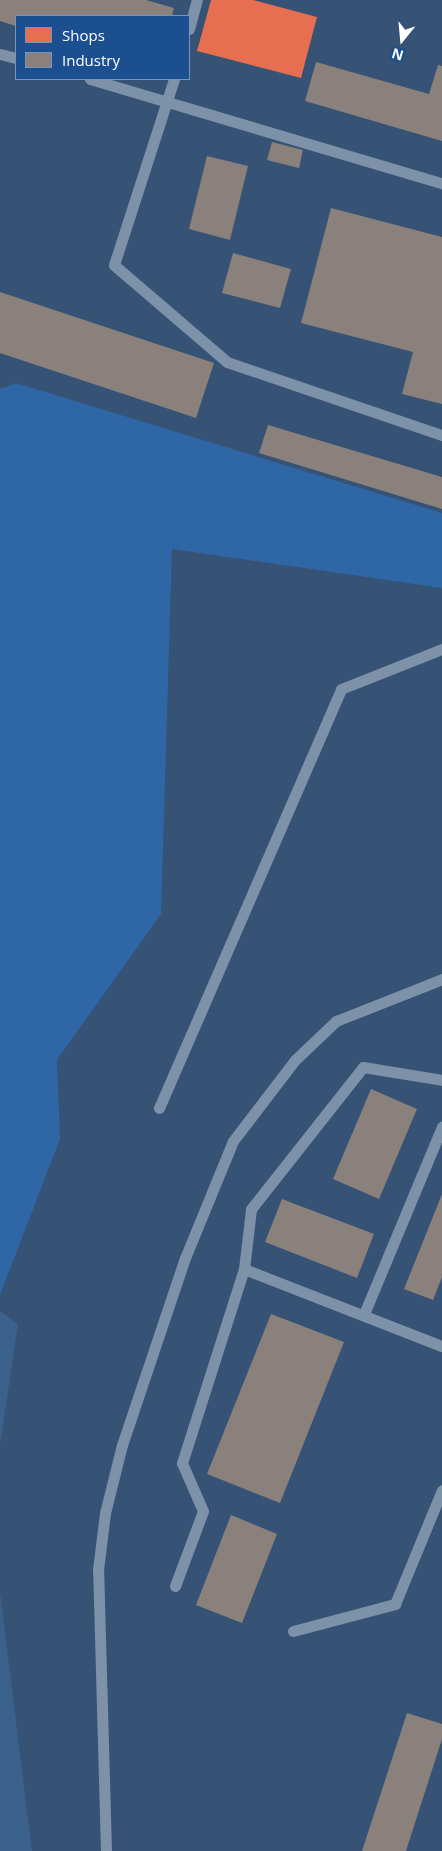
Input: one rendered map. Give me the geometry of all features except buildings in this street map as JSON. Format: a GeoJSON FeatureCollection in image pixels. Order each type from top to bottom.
{"type":"FeatureCollection","features":[{"type":"Feature","properties":{"kind":"lane"},"geometry":{"type":"LineString","coordinates":[[190,26],[198,0]]}},
{"type":"Feature","properties":{"kind":"lane"},"geometry":{"type":"LineString","coordinates":[[0,54],[15,58]]}},
{"type":"Feature","properties":{"kind":"lane"},"geometry":{"type":"LineString","coordinates":[[94,80],[442,182]]}},
{"type":"Feature","properties":{"kind":"lane"},"geometry":{"type":"LineString","coordinates":[[174,80],[114,265],[227,362],[442,435]]}},
{"type":"Feature","properties":{"kind":"lane"},"geometry":{"type":"LineString","coordinates":[[159,1108],[341,689],[442,649]]}},
{"type":"Feature","properties":{"kind":"lane"},"geometry":{"type":"LineString","coordinates":[[106,1851],[98,1580],[105,1513],[122,1445],[185,1258],[233,1141],[295,1060],[336,1021],[442,979]]}},
{"type":"Feature","properties":{"kind":"lane"},"geometry":{"type":"LineString","coordinates":[[175,1586],[203,1511],[182,1463],[244,1269],[251,1209],[363,1067],[442,1080]]}},
{"type":"Feature","properties":{"kind":"lane"},"geometry":{"type":"LineString","coordinates":[[364,1314],[442,1127]]}},
{"type":"Feature","properties":{"kind":"lane"},"geometry":{"type":"LineString","coordinates":[[244,1269],[364,1314],[442,1346]]}},
{"type":"Feature","properties":{"kind":"lane"},"geometry":{"type":"LineString","coordinates":[[293,1631],[395,1604],[442,1490]]}},
{"type":"Feature","properties":{"kind":"shaded area"},"geometry":{"type":"Polygon","coordinates":[[[16,383],[442,513],[442,588],[172,549],[161,914],[57,1060],[60,1139],[0,1295],[0,389],[16,383]]]}},
{"type":"Feature","properties":{"kind":"shaded area"},"geometry":{"type":"Polygon","coordinates":[[[0,1311],[18,1324],[0,1445],[0,1311]]]}},
{"type":"Feature","properties":{"kind":"shaded area"},"geometry":{"type":"Polygon","coordinates":[[[0,1592],[32,1851],[0,1851],[0,1592]]]}}]}
